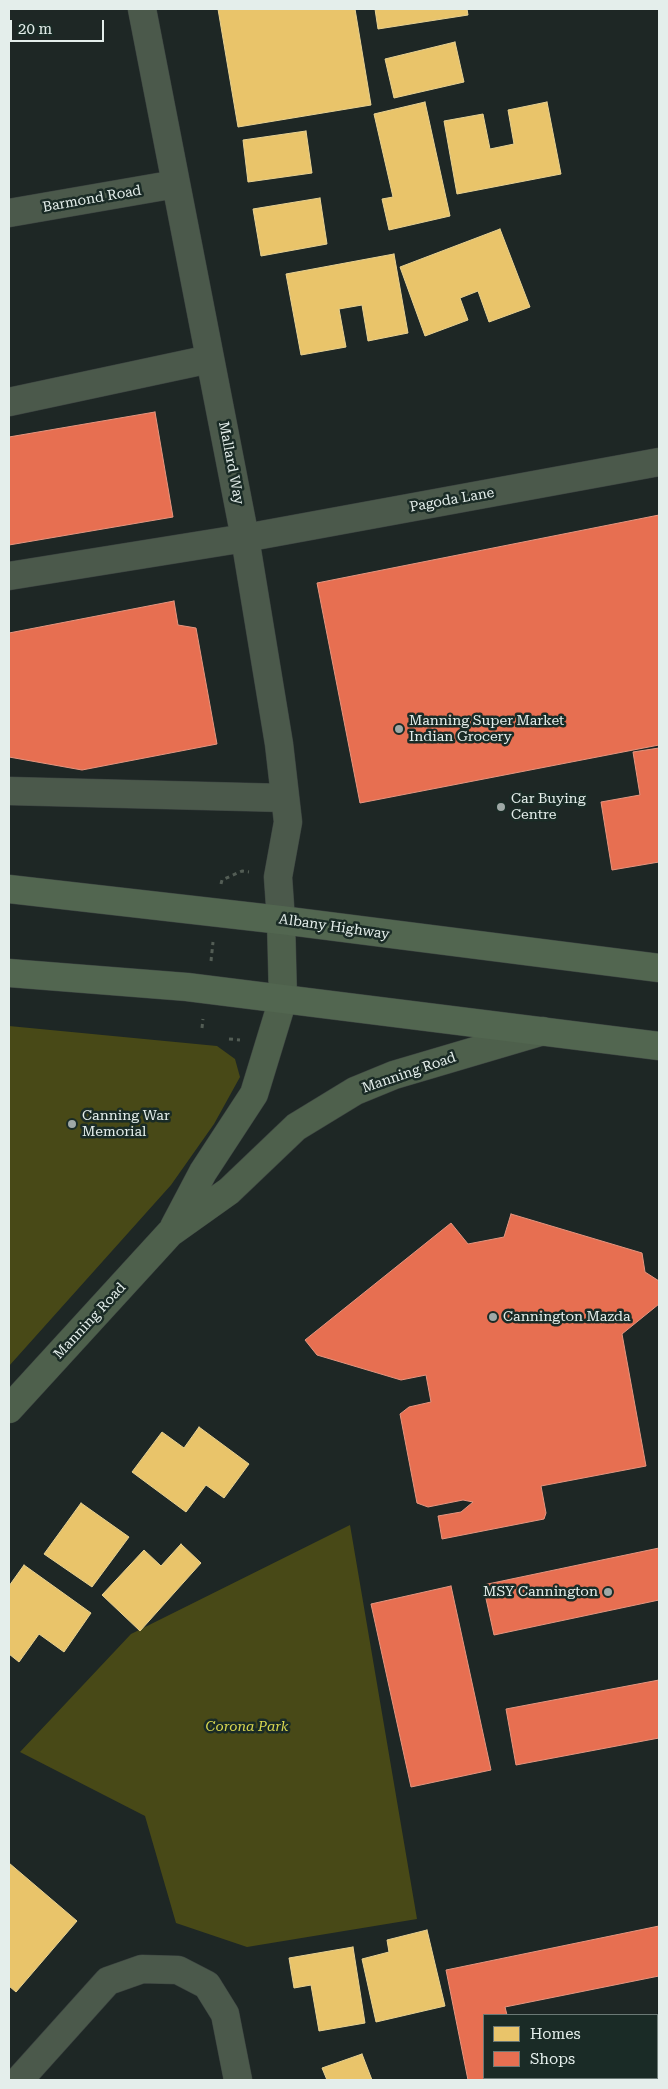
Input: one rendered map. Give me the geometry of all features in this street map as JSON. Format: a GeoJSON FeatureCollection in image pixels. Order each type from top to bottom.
{"type":"FeatureCollection","features":[{"type":"Feature","properties":{"kind":"highway","name":"Albany Highway"},"geometry":{"type":"LineString","coordinates":[[9,889],[281,920],[659,968]]}},
{"type":"Feature","properties":{"kind":"highway"},"geometry":{"type":"LineString","coordinates":[[9,973],[187,987],[659,1046]]}},
{"type":"Feature","properties":{"kind":"main road","name":"Manning Road"},"geometry":{"type":"LineString","coordinates":[[9,1409],[170,1232],[204,1172],[254,1094],[284,999],[281,920]]}},
{"type":"Feature","properties":{"kind":"main road","name":"Manning Road"},"geometry":{"type":"LineString","coordinates":[[170,1232],[229,1191],[296,1127],[355,1091],[394,1075],[543,1031]]}},
{"type":"Feature","properties":{"kind":"street","name":"Mallard Way"},"geometry":{"type":"LineString","coordinates":[[142,9],[245,538],[279,744],[286,810],[278,876],[281,920]]}},
{"type":"Feature","properties":{"kind":"street","name":"Barmond Road"},"geometry":{"type":"LineString","coordinates":[[9,213],[176,184]]}},
{"type":"Feature","properties":{"kind":"street"},"geometry":{"type":"LineString","coordinates":[[9,402],[210,359]]}},
{"type":"Feature","properties":{"kind":"street","name":"Pagoda Lane"},"geometry":{"type":"LineString","coordinates":[[9,576],[245,538],[659,462]]}},
{"type":"Feature","properties":{"kind":"street"},"geometry":{"type":"LineString","coordinates":[[9,792],[286,810]]}},
{"type":"Feature","properties":{"kind":"street"},"geometry":{"type":"LineString","coordinates":[[19,2080],[108,1981],[142,1969],[151,1969],[178,1970],[207,1985],[225,2014],[238,2080]]}},
{"type":"Feature","properties":{"kind":"green space"},"geometry":{"type":"Polygon","coordinates":[[[9,1026],[217,1046],[235,1059],[240,1077],[214,1124],[171,1185],[9,1366],[9,1026]]]}},
{"type":"Feature","properties":{"kind":"green space","name":"Corona Park"},"geometry":{"type":"Polygon","coordinates":[[[350,1525],[417,1919],[247,1947],[176,1923],[145,1816],[20,1752],[131,1634],[350,1525]]]}},
{"type":"Feature","properties":{"kind":"building: Homes"},"geometry":{"type":"Polygon","coordinates":[[[218,9],[355,9],[371,105],[238,127],[218,9]]]}},
{"type":"Feature","properties":{"kind":"building: Homes"},"geometry":{"type":"Polygon","coordinates":[[[375,9],[467,9],[468,15],[378,29],[375,9]]]}},
{"type":"Feature","properties":{"kind":"building: Homes"},"geometry":{"type":"Polygon","coordinates":[[[455,42],[464,82],[394,98],[385,59],[455,42]]]}},
{"type":"Feature","properties":{"kind":"building: Homes"},"geometry":{"type":"Polygon","coordinates":[[[425,102],[450,216],[389,230],[382,199],[393,197],[374,114],[425,102]]]}},
{"type":"Feature","properties":{"kind":"building: Homes"},"geometry":{"type":"Polygon","coordinates":[[[547,102],[561,174],[457,194],[444,121],[483,114],[490,149],[514,144],[508,110],[547,102]]]}},
{"type":"Feature","properties":{"kind":"building: Homes"},"geometry":{"type":"Polygon","coordinates":[[[306,131],[312,173],[248,182],[243,140],[306,131]]]}},
{"type":"Feature","properties":{"kind":"building: Homes"},"geometry":{"type":"Polygon","coordinates":[[[320,198],[327,244],[261,256],[253,209],[320,198]]]}},
{"type":"Feature","properties":{"kind":"building: Homes"},"geometry":{"type":"Polygon","coordinates":[[[500,229],[530,307],[489,322],[478,291],[460,298],[468,320],[425,336],[400,267],[500,229]]]}},
{"type":"Feature","properties":{"kind":"building: Homes"},"geometry":{"type":"Polygon","coordinates":[[[394,254],[408,333],[368,341],[362,305],[339,309],[346,347],[301,355],[286,274],[394,254]]]}},
{"type":"Feature","properties":{"kind":"building: Homes"},"geometry":{"type":"Polygon","coordinates":[[[199,1427],[249,1464],[224,1498],[206,1485],[186,1512],[132,1472],[162,1432],[184,1448],[199,1427]]]}},
{"type":"Feature","properties":{"kind":"building: Homes"},"geometry":{"type":"Polygon","coordinates":[[[81,1503],[129,1537],[92,1587],[44,1554],[81,1503]]]}},
{"type":"Feature","properties":{"kind":"building: Homes"},"geometry":{"type":"Polygon","coordinates":[[[181,1544],[201,1563],[140,1631],[102,1595],[144,1550],[161,1566],[181,1544]]]}},
{"type":"Feature","properties":{"kind":"building: Homes"},"geometry":{"type":"Polygon","coordinates":[[[24,1565],[91,1613],[64,1652],[39,1634],[19,1662],[9,1654],[9,1586],[24,1565]]]}},
{"type":"Feature","properties":{"kind":"building: Homes"},"geometry":{"type":"Polygon","coordinates":[[[9,1863],[77,1921],[16,1992],[9,1986],[9,1863]]]}},
{"type":"Feature","properties":{"kind":"building: Homes"},"geometry":{"type":"Polygon","coordinates":[[[427,1930],[445,2006],[376,2022],[362,1959],[389,1952],[387,1940],[427,1930]]]}},
{"type":"Feature","properties":{"kind":"building: Homes"},"geometry":{"type":"Polygon","coordinates":[[[353,1947],[365,2023],[319,2031],[311,1985],[294,1988],[289,1958],[353,1947]]]}},
{"type":"Feature","properties":{"kind":"building: Homes"},"geometry":{"type":"Polygon","coordinates":[[[362,2054],[372,2080],[327,2080],[322,2068],[362,2054]]]}},
{"type":"Feature","properties":{"kind":"building: Shops"},"geometry":{"type":"Polygon","coordinates":[[[155,412],[173,517],[9,545],[9,437],[155,412]]]}},
{"type":"Feature","properties":{"kind":"building: Shops"},"geometry":{"type":"Polygon","coordinates":[[[659,515],[659,745],[360,803],[317,583],[659,515]]]}},
{"type":"Feature","properties":{"kind":"building: Shops"},"geometry":{"type":"Polygon","coordinates":[[[174,601],[178,625],[196,628],[217,744],[82,770],[9,757],[9,633],[174,601]]]}},
{"type":"Feature","properties":{"kind":"building: Shops"},"geometry":{"type":"Polygon","coordinates":[[[659,748],[659,862],[612,870],[601,802],[640,795],[633,752],[659,748]]]}},
{"type":"Feature","properties":{"kind":"building: Shops"},"geometry":{"type":"Polygon","coordinates":[[[511,1214],[642,1253],[645,1272],[659,1281],[659,1304],[622,1334],[646,1466],[541,1486],[546,1513],[544,1519],[442,1539],[438,1516],[461,1512],[473,1502],[463,1500],[428,1507],[417,1503],[400,1414],[409,1407],[431,1402],[426,1375],[401,1380],[317,1355],[305,1340],[451,1223],[468,1244],[504,1237],[511,1214]]]}},
{"type":"Feature","properties":{"kind":"building: Shops"},"geometry":{"type":"Polygon","coordinates":[[[659,1548],[659,1600],[494,1635],[483,1585],[659,1548]]]}},
{"type":"Feature","properties":{"kind":"building: Shops"},"geometry":{"type":"Polygon","coordinates":[[[451,1586],[491,1770],[411,1787],[371,1604],[451,1586]]]}},
{"type":"Feature","properties":{"kind":"building: Shops"},"geometry":{"type":"Polygon","coordinates":[[[659,1680],[659,1738],[516,1765],[506,1709],[659,1680]]]}},
{"type":"Feature","properties":{"kind":"building: Shops"},"geometry":{"type":"Polygon","coordinates":[[[659,1926],[659,1976],[505,2007],[507,2014],[483,2014],[483,2079],[519,2080],[468,2080],[446,1970],[659,1926]]]}},
{"type":"Feature","properties":{"kind":"building: Shops"},"geometry":{"type":"Polygon","coordinates":[[[659,2072],[659,2080],[618,2080],[658,2079],[659,2072]]]}},
{"type":"Feature","properties":{"kind":"place","name":"Manning Super Market Indian Grocery"},"geometry":{"type":"Point","coordinates":[399,729]}},
{"type":"Feature","properties":{"kind":"place","name":"Car Buying Centre"},"geometry":{"type":"Point","coordinates":[501,807]}},
{"type":"Feature","properties":{"kind":"place","name":"Canning War Memorial"},"geometry":{"type":"Point","coordinates":[72,1124]}},
{"type":"Feature","properties":{"kind":"place","name":"Cannington Mazda"},"geometry":{"type":"Point","coordinates":[493,1317]}},
{"type":"Feature","properties":{"kind":"place","name":"MSY Cannington"},"geometry":{"type":"Point","coordinates":[608,1592]}}]}
